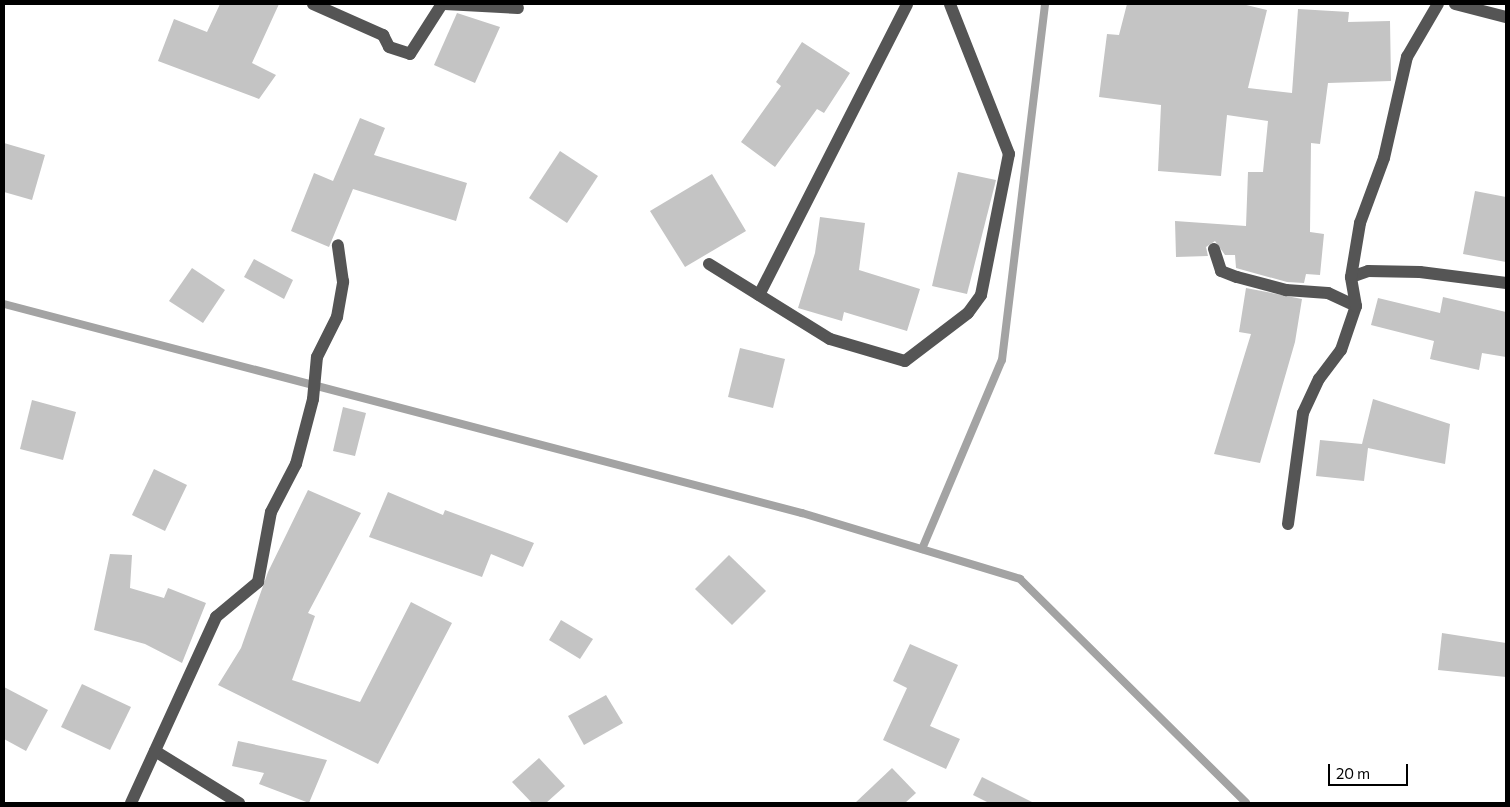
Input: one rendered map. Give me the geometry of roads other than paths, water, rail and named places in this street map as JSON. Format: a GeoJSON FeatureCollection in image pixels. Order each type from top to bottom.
{"type":"FeatureCollection","features":[{"type":"Feature","properties":{"kind":"street"},"geometry":{"type":"LineString","coordinates":[[313,4],[383,35],[389,47],[410,54],[443,4],[518,8]]}},
{"type":"Feature","properties":{"kind":"street"},"geometry":{"type":"LineString","coordinates":[[759,295],[907,4]]}},
{"type":"Feature","properties":{"kind":"street"},"geometry":{"type":"LineString","coordinates":[[709,264],[830,339],[905,361],[960,319],[981,295],[1009,154],[950,4]]}},
{"type":"Feature","properties":{"kind":"street"},"geometry":{"type":"LineString","coordinates":[[1288,524],[1303,413],[1319,380],[1341,350],[1356,306],[1351,277],[1360,223],[1384,158],[1408,57],[1438,4]]}},
{"type":"Feature","properties":{"kind":"street"},"geometry":{"type":"LineString","coordinates":[[1455,4],[1506,17]]}},
{"type":"Feature","properties":{"kind":"street"},"geometry":{"type":"LineString","coordinates":[[131,803],[216,616],[258,582],[271,512],[296,464],[313,399],[317,357],[338,317],[343,282],[338,245]]}},
{"type":"Feature","properties":{"kind":"street"},"geometry":{"type":"LineString","coordinates":[[1214,249],[1221,271],[1236,277],[1286,290],[1328,293],[1356,306]]}},
{"type":"Feature","properties":{"kind":"street"},"geometry":{"type":"LineString","coordinates":[[1351,277],[1368,271],[1420,272],[1506,283]]}},
{"type":"Feature","properties":{"kind":"street"},"geometry":{"type":"LineString","coordinates":[[155,751],[239,803]]}},
{"type":"Feature","properties":{"kind":"waterway"},"geometry":{"type":"LineString","coordinates":[[922,549],[1002,360],[1045,4]]}},
{"type":"Feature","properties":{"kind":"waterway"},"geometry":{"type":"LineString","coordinates":[[4,304],[802,513],[1020,579],[1246,803]]}}]}
